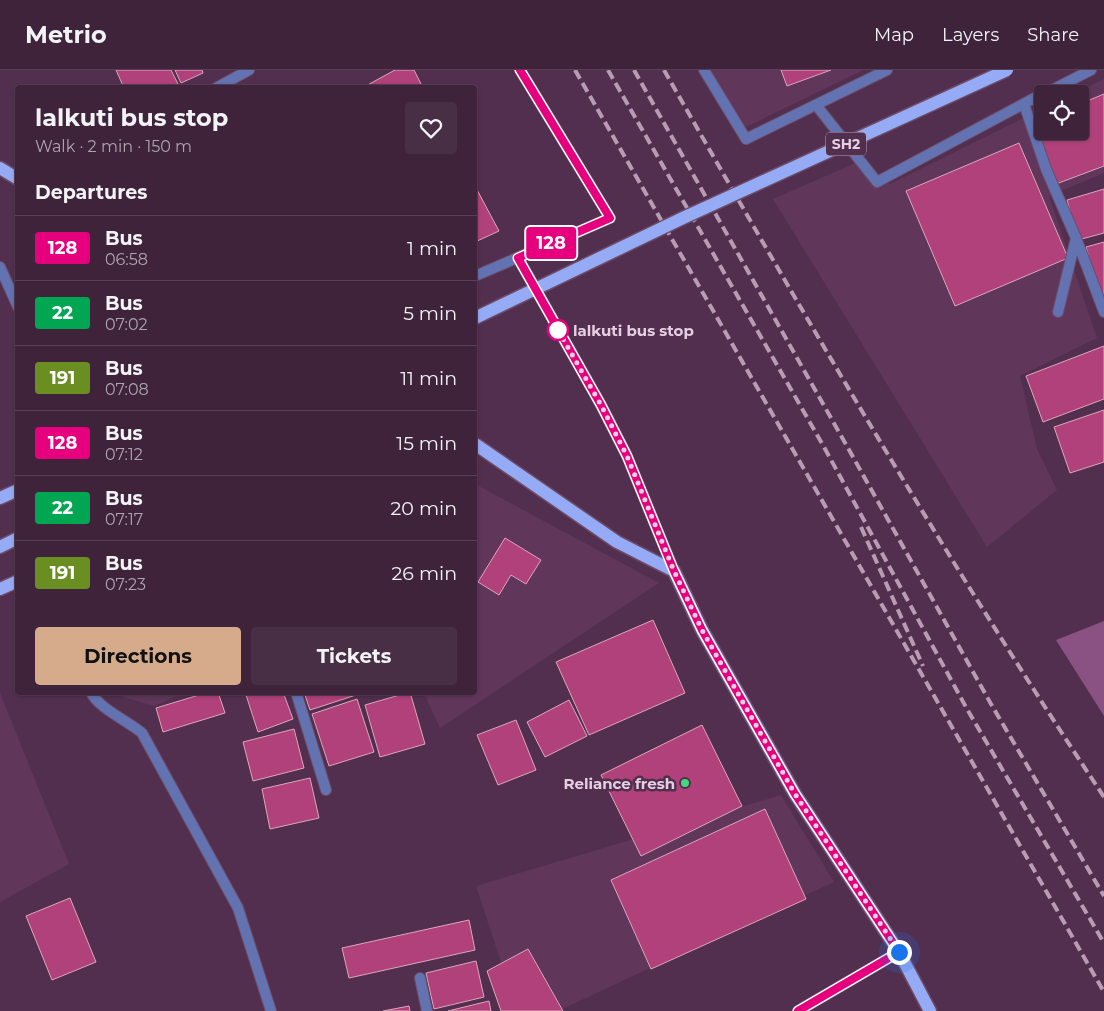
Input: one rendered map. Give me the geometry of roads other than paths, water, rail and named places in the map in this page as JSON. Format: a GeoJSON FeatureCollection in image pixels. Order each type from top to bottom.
{"type":"FeatureCollection","features":[{"type":"Feature","properties":{"kind":"main road","name":"SH2"},"geometry":{"type":"LineString","coordinates":[[477,317],[685,217],[1007,70]]}},
{"type":"Feature","properties":{"kind":"main road"},"geometry":{"type":"LineString","coordinates":[[0,168],[15,178]]}},
{"type":"Feature","properties":{"kind":"main road"},"geometry":{"type":"LineString","coordinates":[[477,445],[617,542],[674,571],[702,630],[795,794],[899,952],[930,1011]]}},
{"type":"Feature","properties":{"kind":"main road"},"geometry":{"type":"LineString","coordinates":[[0,498],[15,491]]}},
{"type":"Feature","properties":{"kind":"main road"},"geometry":{"type":"LineString","coordinates":[[0,547],[15,540]]}},
{"type":"Feature","properties":{"kind":"main road"},"geometry":{"type":"LineString","coordinates":[[0,589],[15,582]]}},
{"type":"Feature","properties":{"kind":"street"},"geometry":{"type":"LineString","coordinates":[[221,85],[247,70]]}},
{"type":"Feature","properties":{"kind":"street"},"geometry":{"type":"LineString","coordinates":[[477,275],[610,218],[520,70]]}},
{"type":"Feature","properties":{"kind":"street"},"geometry":{"type":"LineString","coordinates":[[704,70],[746,140],[887,70]]}},
{"type":"Feature","properties":{"kind":"street"},"geometry":{"type":"LineString","coordinates":[[1061,85],[1091,70]]}},
{"type":"Feature","properties":{"kind":"street"},"geometry":{"type":"LineString","coordinates":[[816,105],[877,182],[1034,99]]}},
{"type":"Feature","properties":{"kind":"street"},"geometry":{"type":"LineString","coordinates":[[1024,104],[1046,169],[1076,238],[1104,312]]}},
{"type":"Feature","properties":{"kind":"street"},"geometry":{"type":"LineString","coordinates":[[1058,312],[1076,238]]}},
{"type":"Feature","properties":{"kind":"street"},"geometry":{"type":"LineString","coordinates":[[518,258],[601,405],[622,448],[674,571]]}},
{"type":"Feature","properties":{"kind":"street"},"geometry":{"type":"LineString","coordinates":[[0,267],[15,300]]}},
{"type":"Feature","properties":{"kind":"street"},"geometry":{"type":"LineString","coordinates":[[92,695],[102,706],[131,723],[142,733],[238,908],[271,1011]]}},
{"type":"Feature","properties":{"kind":"street"},"geometry":{"type":"LineString","coordinates":[[297,695],[326,790]]}},
{"type":"Feature","properties":{"kind":"street"},"geometry":{"type":"LineString","coordinates":[[798,1011],[899,952]]}},
{"type":"Feature","properties":{"kind":"street"},"geometry":{"type":"LineString","coordinates":[[420,978],[427,1011]]}},
{"type":"Feature","properties":{"kind":"railway"},"geometry":{"type":"LineString","coordinates":[[575,70],[1104,992]]}},
{"type":"Feature","properties":{"kind":"railway"},"geometry":{"type":"LineString","coordinates":[[608,70],[824,447],[967,709],[1104,943]]}},
{"type":"Feature","properties":{"kind":"railway"},"geometry":{"type":"LineString","coordinates":[[634,70],[991,704],[1104,896]]}},
{"type":"Feature","properties":{"kind":"railway"},"geometry":{"type":"LineString","coordinates":[[664,70],[823,346],[933,528],[1104,797]]}},
{"type":"Feature","properties":{"kind":"railway"},"geometry":{"type":"LineString","coordinates":[[861,527],[923,666]]}},
{"type":"Feature","properties":{"kind":"place","name":"lalkuti bus stop"},"geometry":{"type":"Point","coordinates":[558,330]}},
{"type":"Feature","properties":{"kind":"place","name":"Reliance fresh"},"geometry":{"type":"Point","coordinates":[685,783]}}]}
